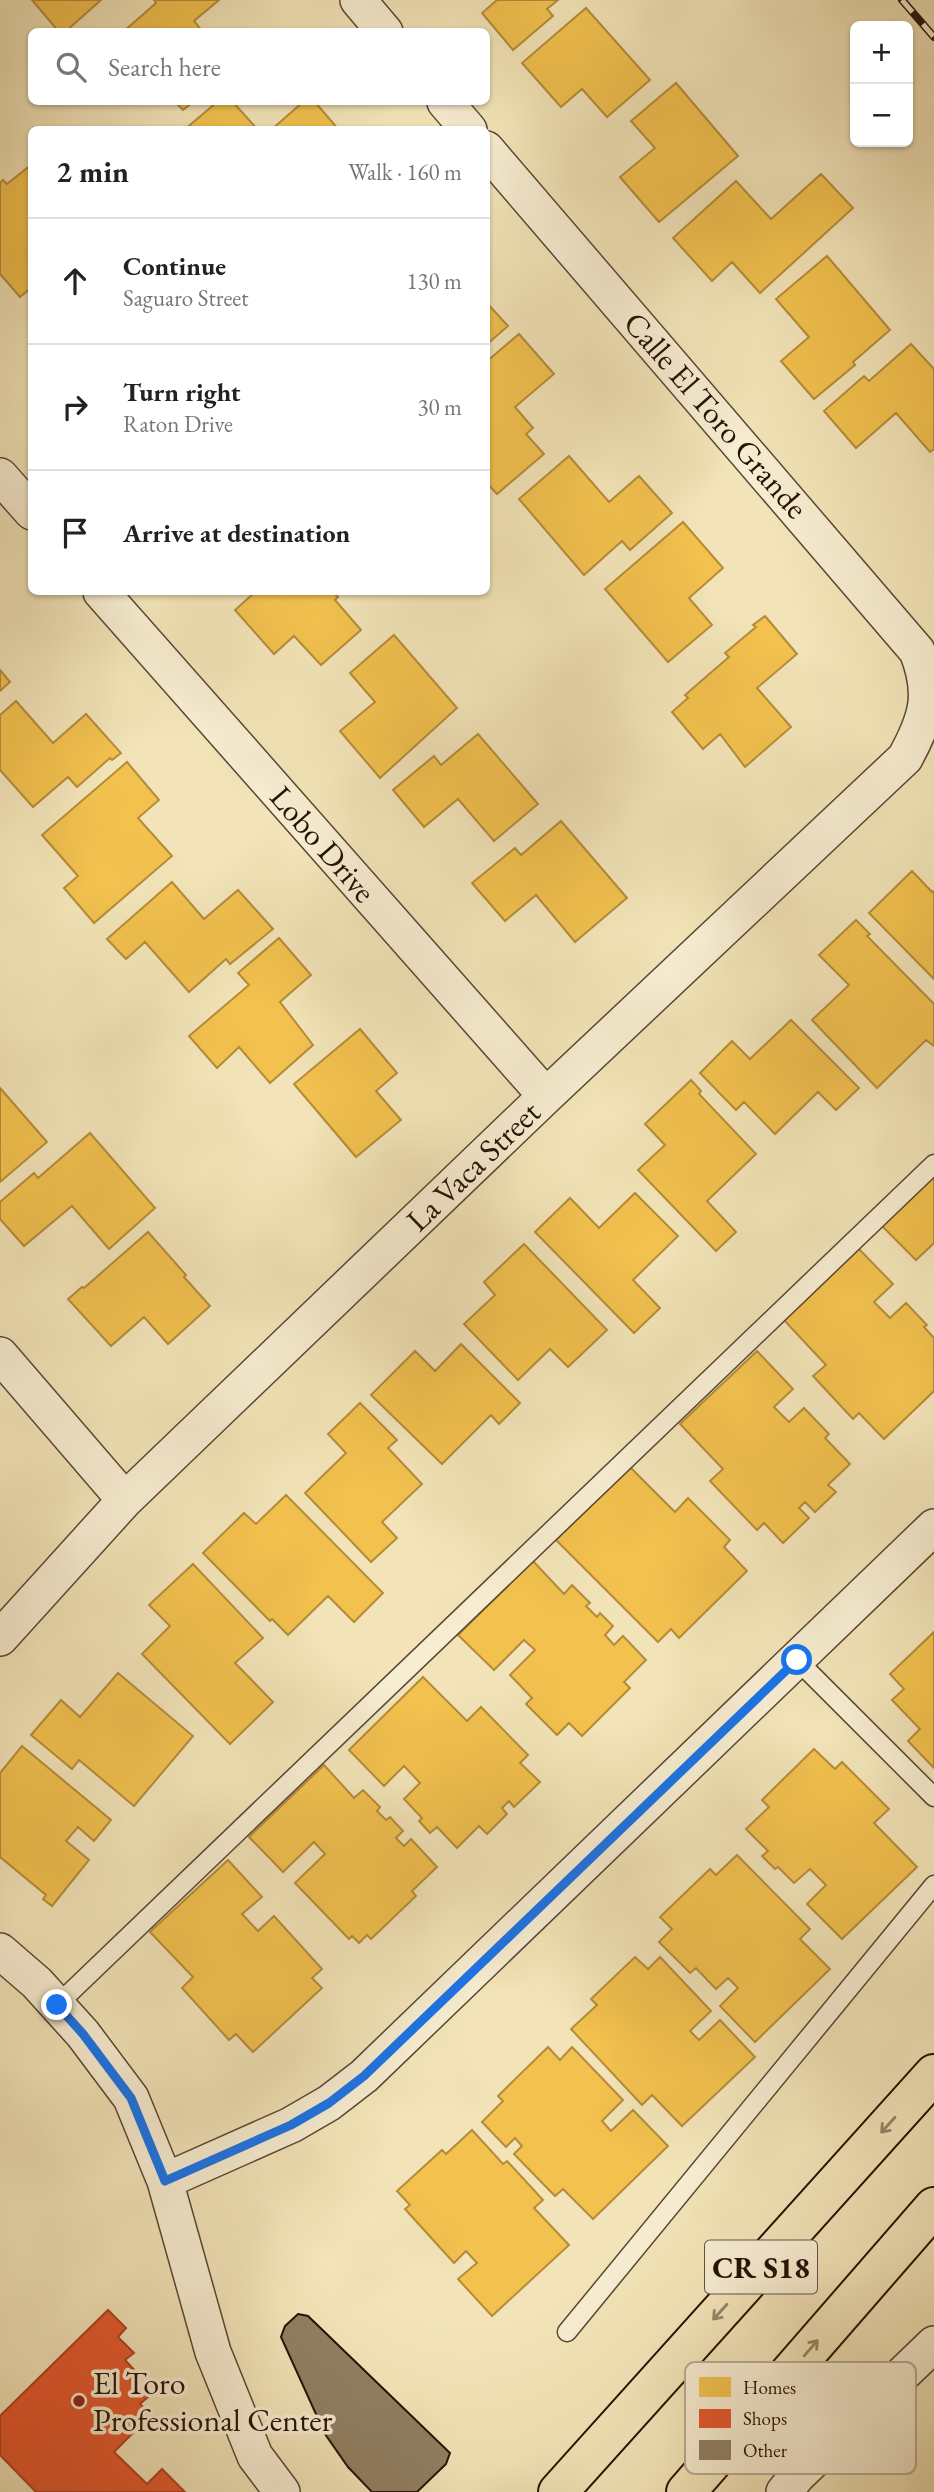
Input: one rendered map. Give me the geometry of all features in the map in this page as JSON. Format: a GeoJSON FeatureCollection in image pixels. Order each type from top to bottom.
{"type":"FeatureCollection","features":[{"type":"Feature","properties":{"kind":"main road","name":"CR S18"},"geometry":{"type":"LineString","coordinates":[[558,2492],[934,2074]]}},
{"type":"Feature","properties":{"kind":"main road","name":"CR S18"},"geometry":{"type":"LineString","coordinates":[[799,2362],[934,2207]]}},
{"type":"Feature","properties":{"kind":"main road","name":"CR S18"},"geometry":{"type":"LineString","coordinates":[[686,2492],[702,2474]]}},
{"type":"Feature","properties":{"kind":"street"},"geometry":{"type":"LineString","coordinates":[[358,0],[382,28]]}},
{"type":"Feature","properties":{"kind":"street"},"geometry":{"type":"LineString","coordinates":[[448,105],[466,126]]}},
{"type":"Feature","properties":{"kind":"street","name":"Calle El Toro Grande"},"geometry":{"type":"LineString","coordinates":[[490,154],[891,619],[917,651],[925,668],[929,689]]}},
{"type":"Feature","properties":{"kind":"street"},"geometry":{"type":"LineString","coordinates":[[0,477],[28,508]]}},
{"type":"Feature","properties":{"kind":"street","name":"Lobo Drive"},"geometry":{"type":"LineString","coordinates":[[104,595],[545,1096]]}},
{"type":"Feature","properties":{"kind":"street","name":"La Vaca Street"},"geometry":{"type":"LineString","coordinates":[[0,1638],[125,1500],[545,1096],[905,758],[923,725],[929,689]]}},
{"type":"Feature","properties":{"kind":"street"},"geometry":{"type":"LineString","coordinates":[[0,1355],[125,1500]]}},
{"type":"Feature","properties":{"kind":"street"},"geometry":{"type":"LineString","coordinates":[[165,2181],[291,2125],[329,2103],[364,2076],[934,1527]]}},
{"type":"Feature","properties":{"kind":"street"},"geometry":{"type":"LineString","coordinates":[[0,1951],[37,1983],[83,2034],[131,2098],[165,2181],[213,2352],[255,2456],[282,2492]]}},
{"type":"Feature","properties":{"kind":"street"},"geometry":{"type":"LineString","coordinates":[[915,2362],[934,2344]]}},
{"type":"Feature","properties":{"kind":"street"},"geometry":{"type":"LineString","coordinates":[[785,2492],[799,2474]]}},
{"type":"Feature","properties":{"kind":"lane"},"geometry":{"type":"LineString","coordinates":[[57,2005],[934,1164]]}},
{"type":"Feature","properties":{"kind":"lane"},"geometry":{"type":"LineString","coordinates":[[797,1660],[934,1797]]}},
{"type":"Feature","properties":{"kind":"lane"},"geometry":{"type":"LineString","coordinates":[[567,2332],[934,1885]]}},
{"type":"Feature","properties":{"kind":"building: Homes"},"geometry":{"type":"Polygon","coordinates":[[[32,0],[101,0],[70,28],[56,28],[32,0]]]}},
{"type":"Feature","properties":{"kind":"building: Homes"},"geometry":{"type":"Polygon","coordinates":[[[154,0],[219,0],[194,21],[200,28],[128,28],[156,3],[154,0]]]}},
{"type":"Feature","properties":{"kind":"building: Homes"},"geometry":{"type":"Polygon","coordinates":[[[497,0],[558,0],[547,9],[553,16],[513,50],[482,13],[497,0]]]}},
{"type":"Feature","properties":{"kind":"building: Homes"},"geometry":{"type":"Polygon","coordinates":[[[586,8],[650,80],[607,117],[582,89],[561,107],[522,63],[586,8]]]}},
{"type":"Feature","properties":{"kind":"building: Homes"},"geometry":{"type":"Polygon","coordinates":[[[676,83],[738,156],[659,222],[620,177],[655,148],[631,121],[676,83]]]}},
{"type":"Feature","properties":{"kind":"building: Homes"},"geometry":{"type":"Polygon","coordinates":[[[213,105],[236,105],[254,126],[189,126],[213,105]]]}},
{"type":"Feature","properties":{"kind":"building: Homes"},"geometry":{"type":"Polygon","coordinates":[[[300,105],[318,105],[336,126],[276,126],[300,105]]]}},
{"type":"Feature","properties":{"kind":"building: Homes"},"geometry":{"type":"Polygon","coordinates":[[[28,167],[28,290],[20,297],[0,274],[0,183],[3,180],[7,184],[28,167]]]}},
{"type":"Feature","properties":{"kind":"building: Homes"},"geometry":{"type":"Polygon","coordinates":[[[821,174],[853,208],[760,293],[732,262],[712,281],[673,238],[736,181],[771,219],[821,174]]]}},
{"type":"Feature","properties":{"kind":"building: Homes"},"geometry":{"type":"Polygon","coordinates":[[[827,256],[890,330],[853,362],[855,365],[814,399],[781,361],[809,337],[776,299],[827,256]]]}},
{"type":"Feature","properties":{"kind":"building: Homes"},"geometry":{"type":"Polygon","coordinates":[[[490,306],[508,326],[490,342],[490,306]]]}},
{"type":"Feature","properties":{"kind":"building: Homes"},"geometry":{"type":"Polygon","coordinates":[[[519,334],[554,374],[515,407],[533,428],[526,434],[544,454],[497,494],[490,486],[490,359],[519,334]]]}},
{"type":"Feature","properties":{"kind":"building: Homes"},"geometry":{"type":"Polygon","coordinates":[[[911,344],[934,369],[934,449],[930,452],[896,413],[856,448],[824,411],[864,376],[869,381],[911,344]]]}},
{"type":"Feature","properties":{"kind":"building: Homes"},"geometry":{"type":"Polygon","coordinates":[[[569,456],[609,502],[639,476],[672,513],[630,550],[622,541],[584,575],[519,499],[569,456]]]}},
{"type":"Feature","properties":{"kind":"building: Homes"},"geometry":{"type":"Polygon","coordinates":[[[683,522],[723,568],[689,598],[712,625],[668,662],[605,589],[683,522]]]}},
{"type":"Feature","properties":{"kind":"building: Homes"},"geometry":{"type":"Polygon","coordinates":[[[252,595],[336,595],[338,597],[335,600],[361,630],[321,665],[294,636],[274,654],[235,610],[252,595]]]}},
{"type":"Feature","properties":{"kind":"building: Homes"},"geometry":{"type":"Polygon","coordinates":[[[765,616],[797,654],[757,688],[791,727],[745,767],[720,734],[703,749],[672,712],[688,698],[685,695],[729,657],[725,653],[765,616]]]}},
{"type":"Feature","properties":{"kind":"building: Homes"},"geometry":{"type":"Polygon","coordinates":[[[394,635],[457,708],[380,778],[340,731],[375,702],[350,673],[394,635]]]}},
{"type":"Feature","properties":{"kind":"building: Homes"},"geometry":{"type":"Polygon","coordinates":[[[0,670],[10,682],[0,691],[0,670]]]}},
{"type":"Feature","properties":{"kind":"building: Homes"},"geometry":{"type":"Polygon","coordinates":[[[16,701],[53,743],[86,714],[121,753],[112,760],[110,758],[77,787],[68,777],[33,807],[0,770],[0,715],[16,701]]]}},
{"type":"Feature","properties":{"kind":"building: Homes"},"geometry":{"type":"Polygon","coordinates":[[[478,734],[538,804],[494,841],[458,799],[424,827],[393,790],[434,756],[441,765],[478,734]]]}},
{"type":"Feature","properties":{"kind":"building: Homes"},"geometry":{"type":"Polygon","coordinates":[[[127,762],[159,800],[138,818],[172,856],[94,923],[64,888],[78,876],[42,835],[127,762]]]}},
{"type":"Feature","properties":{"kind":"building: Homes"},"geometry":{"type":"Polygon","coordinates":[[[561,821],[627,898],[575,942],[536,895],[505,921],[472,883],[515,848],[521,855],[561,821]]]}},
{"type":"Feature","properties":{"kind":"building: Homes"},"geometry":{"type":"Polygon","coordinates":[[[912,871],[934,891],[934,979],[869,913],[912,871]]]}},
{"type":"Feature","properties":{"kind":"building: Homes"},"geometry":{"type":"Polygon","coordinates":[[[172,882],[204,919],[238,890],[273,929],[230,964],[226,959],[189,992],[145,942],[126,959],[107,939],[172,882]]]}},
{"type":"Feature","properties":{"kind":"building: Homes"},"geometry":{"type":"Polygon","coordinates":[[[856,920],[870,934],[867,936],[934,1004],[934,1046],[926,1040],[877,1088],[812,1020],[849,985],[819,955],[856,920]]]}},
{"type":"Feature","properties":{"kind":"building: Homes"},"geometry":{"type":"Polygon","coordinates":[[[279,938],[311,975],[280,1002],[313,1045],[270,1083],[239,1047],[217,1068],[189,1036],[249,985],[238,973],[279,938]]]}},
{"type":"Feature","properties":{"kind":"building: Homes"},"geometry":{"type":"Polygon","coordinates":[[[791,1020],[859,1088],[836,1110],[818,1092],[775,1134],[744,1102],[736,1110],[700,1073],[732,1041],[750,1059],[791,1020]]]}},
{"type":"Feature","properties":{"kind":"building: Homes"},"geometry":{"type":"Polygon","coordinates":[[[360,1029],[397,1073],[376,1091],[401,1120],[356,1157],[294,1084],[360,1029]]]}},
{"type":"Feature","properties":{"kind":"building: Homes"},"geometry":{"type":"Polygon","coordinates":[[[691,1080],[701,1091],[699,1094],[756,1154],[707,1201],[736,1232],[716,1251],[638,1170],[665,1145],[645,1124],[691,1080]]]}},
{"type":"Feature","properties":{"kind":"building: Homes"},"geometry":{"type":"Polygon","coordinates":[[[0,1088],[47,1142],[0,1182],[0,1088]]]}},
{"type":"Feature","properties":{"kind":"building: Homes"},"geometry":{"type":"Polygon","coordinates":[[[90,1133],[155,1208],[109,1249],[72,1206],[24,1246],[0,1219],[0,1202],[34,1173],[38,1178],[90,1133]]]}},
{"type":"Feature","properties":{"kind":"building: Homes"},"geometry":{"type":"Polygon","coordinates":[[[934,1173],[934,1243],[916,1260],[880,1224],[934,1173]]]}},
{"type":"Feature","properties":{"kind":"building: Homes"},"geometry":{"type":"Polygon","coordinates":[[[635,1193],[678,1236],[633,1280],[660,1308],[634,1333],[535,1232],[570,1198],[599,1228],[635,1193]]]}},
{"type":"Feature","properties":{"kind":"building: Homes"},"geometry":{"type":"Polygon","coordinates":[[[148,1232],[210,1306],[168,1344],[144,1317],[111,1346],[68,1299],[148,1232]]]}},
{"type":"Feature","properties":{"kind":"building: Homes"},"geometry":{"type":"Polygon","coordinates":[[[524,1244],[607,1330],[568,1367],[550,1349],[518,1380],[464,1324],[495,1295],[484,1282],[524,1244]]]}},
{"type":"Feature","properties":{"kind":"building: Homes"},"geometry":{"type":"Polygon","coordinates":[[[858,1248],[893,1284],[874,1302],[890,1318],[906,1303],[927,1325],[924,1327],[934,1338],[934,1391],[884,1439],[859,1413],[853,1419],[813,1376],[826,1365],[783,1319],[858,1248]]]}},
{"type":"Feature","properties":{"kind":"building: Homes"},"geometry":{"type":"Polygon","coordinates":[[[461,1344],[520,1403],[499,1424],[491,1415],[442,1464],[371,1395],[415,1351],[435,1371],[461,1344]]]}},
{"type":"Feature","properties":{"kind":"building: Homes"},"geometry":{"type":"Polygon","coordinates":[[[757,1351],[793,1389],[774,1407],[789,1422],[804,1408],[829,1434],[825,1438],[850,1464],[828,1485],[836,1492],[815,1512],[805,1502],[799,1508],[809,1518],[783,1543],[764,1523],[757,1530],[710,1481],[723,1469],[680,1424],[757,1351]]]}},
{"type":"Feature","properties":{"kind":"building: Homes"},"geometry":{"type":"Polygon","coordinates":[[[360,1403],[397,1440],[388,1448],[422,1484],[382,1522],[397,1538],[371,1562],[305,1493],[346,1453],[328,1434],[360,1403]]]}},
{"type":"Feature","properties":{"kind":"building: Homes"},"geometry":{"type":"Polygon","coordinates":[[[630,1467],[675,1512],[688,1498],[730,1540],[724,1547],[747,1571],[679,1638],[671,1629],[658,1642],[556,1540],[630,1467]]]}},
{"type":"Feature","properties":{"kind":"building: Homes"},"geometry":{"type":"Polygon","coordinates":[[[286,1495],[383,1593],[354,1622],[328,1596],[288,1635],[272,1619],[270,1621],[203,1553],[244,1513],[256,1524],[286,1495]]]}},
{"type":"Feature","properties":{"kind":"building: Homes"},"geometry":{"type":"Polygon","coordinates":[[[533,1561],[564,1594],[572,1585],[590,1603],[586,1606],[597,1617],[600,1613],[613,1626],[605,1635],[614,1645],[623,1636],[646,1660],[624,1682],[630,1688],[582,1736],[569,1723],[557,1735],[526,1704],[532,1698],[510,1675],[535,1650],[524,1640],[494,1670],[458,1635],[533,1561]]]}},
{"type":"Feature","properties":{"kind":"building: Homes"},"geometry":{"type":"Polygon","coordinates":[[[193,1564],[263,1638],[235,1663],[273,1702],[230,1744],[142,1654],[170,1626],[149,1605],[193,1564]]]}},
{"type":"Feature","properties":{"kind":"building: Homes"},"geometry":{"type":"Polygon","coordinates":[[[934,1632],[934,1768],[908,1741],[920,1729],[892,1700],[904,1689],[890,1674],[934,1632]]]}},
{"type":"Feature","properties":{"kind":"building: Homes"},"geometry":{"type":"Polygon","coordinates":[[[118,1673],[193,1736],[134,1806],[79,1760],[72,1769],[31,1735],[61,1700],[80,1717],[118,1673]]]}},
{"type":"Feature","properties":{"kind":"building: Homes"},"geometry":{"type":"Polygon","coordinates":[[[423,1677],[467,1721],[481,1707],[528,1755],[520,1763],[540,1782],[514,1807],[509,1801],[502,1808],[507,1814],[487,1834],[479,1826],[457,1848],[437,1827],[430,1833],[419,1821],[422,1818],[404,1799],[420,1783],[404,1766],[384,1786],[349,1750],[423,1677]]]}},
{"type":"Feature","properties":{"kind":"building: Homes"},"geometry":{"type":"Polygon","coordinates":[[[22,1746],[111,1820],[94,1841],[78,1827],[66,1841],[89,1860],[52,1906],[43,1899],[46,1895],[0,1857],[0,1773],[22,1746]]]}},
{"type":"Feature","properties":{"kind":"building: Homes"},"geometry":{"type":"Polygon","coordinates":[[[814,1749],[835,1769],[842,1762],[889,1809],[874,1823],[917,1867],[842,1939],[807,1904],[826,1885],[810,1869],[794,1883],[762,1856],[768,1851],[746,1829],[769,1807],[762,1800],[814,1749]]]}},
{"type":"Feature","properties":{"kind":"building: Homes"},"geometry":{"type":"Polygon","coordinates":[[[324,1765],[354,1798],[363,1790],[380,1807],[377,1811],[386,1820],[390,1817],[403,1831],[396,1838],[404,1846],[411,1839],[437,1867],[412,1891],[416,1896],[371,1939],[367,1935],[359,1943],[352,1936],[349,1939],[295,1883],[325,1854],[314,1842],[283,1872],[249,1837],[324,1765]]]}},
{"type":"Feature","properties":{"kind":"building: Homes"},"geometry":{"type":"Polygon","coordinates":[[[737,1855],[810,1929],[800,1939],[830,1969],[755,2042],[720,2006],[738,1988],[728,1978],[716,1989],[696,1968],[690,1973],[659,1942],[672,1929],[660,1917],[710,1869],[716,1875],[737,1855]]]}},
{"type":"Feature","properties":{"kind":"building: Homes"},"geometry":{"type":"Polygon","coordinates":[[[228,1860],[262,1897],[242,1914],[258,1931],[274,1916],[322,1969],[312,1978],[322,1988],[253,2052],[236,2034],[229,2040],[182,1988],[193,1977],[150,1932],[228,1860]]]}},
{"type":"Feature","properties":{"kind":"building: Homes"},"geometry":{"type":"Polygon","coordinates":[[[635,1957],[648,1969],[660,1957],[711,2011],[690,2031],[699,2040],[720,2020],[755,2057],[682,2126],[652,2095],[642,2105],[571,2029],[597,2005],[591,1999],[635,1957]]]}},
{"type":"Feature","properties":{"kind":"building: Homes"},"geometry":{"type":"Polygon","coordinates":[[[548,2047],[560,2060],[572,2047],[623,2100],[602,2121],[611,2131],[633,2110],[668,2146],[593,2219],[563,2189],[555,2196],[514,2154],[522,2146],[515,2138],[506,2147],[482,2122],[503,2101],[498,2096],[548,2047]]]}},
{"type":"Feature","properties":{"kind":"building: Homes"},"geometry":{"type":"Polygon","coordinates":[[[472,2130],[503,2164],[507,2161],[543,2200],[534,2208],[569,2245],[492,2316],[458,2279],[477,2263],[466,2251],[454,2263],[405,2209],[410,2205],[397,2191],[442,2150],[446,2154],[472,2130]]]}},
{"type":"Feature","properties":{"kind":"building: Shops","name":"El Toro Professional Center"},"geometry":{"type":"Polygon","coordinates":[[[108,2310],[126,2328],[118,2337],[134,2353],[125,2360],[140,2376],[133,2383],[148,2397],[140,2404],[151,2415],[114,2452],[147,2484],[162,2469],[185,2492],[36,2492],[0,2455],[0,2416],[108,2310]]]}},
{"type":"Feature","properties":{"kind":"building: Other"},"geometry":{"type":"Polygon","coordinates":[[[298,2314],[308,2316],[450,2453],[446,2464],[417,2492],[372,2492],[348,2467],[325,2434],[281,2337],[285,2326],[298,2314]]]}},
{"type":"Feature","properties":{"kind":"railway"},"geometry":{"type":"LineString","coordinates":[[902,0],[934,37]]}},
{"type":"Feature","properties":{"kind":"place","name":"El Toro Professional Center"},"geometry":{"type":"Point","coordinates":[79,2401]}},
{"type":"Feature","properties":{"kind":"route"},"geometry":{"type":"LineString","coordinates":[[57,2005],[83,2034],[131,2098],[165,2181],[291,2125],[329,2103],[364,2076],[797,1660]]}}]}
